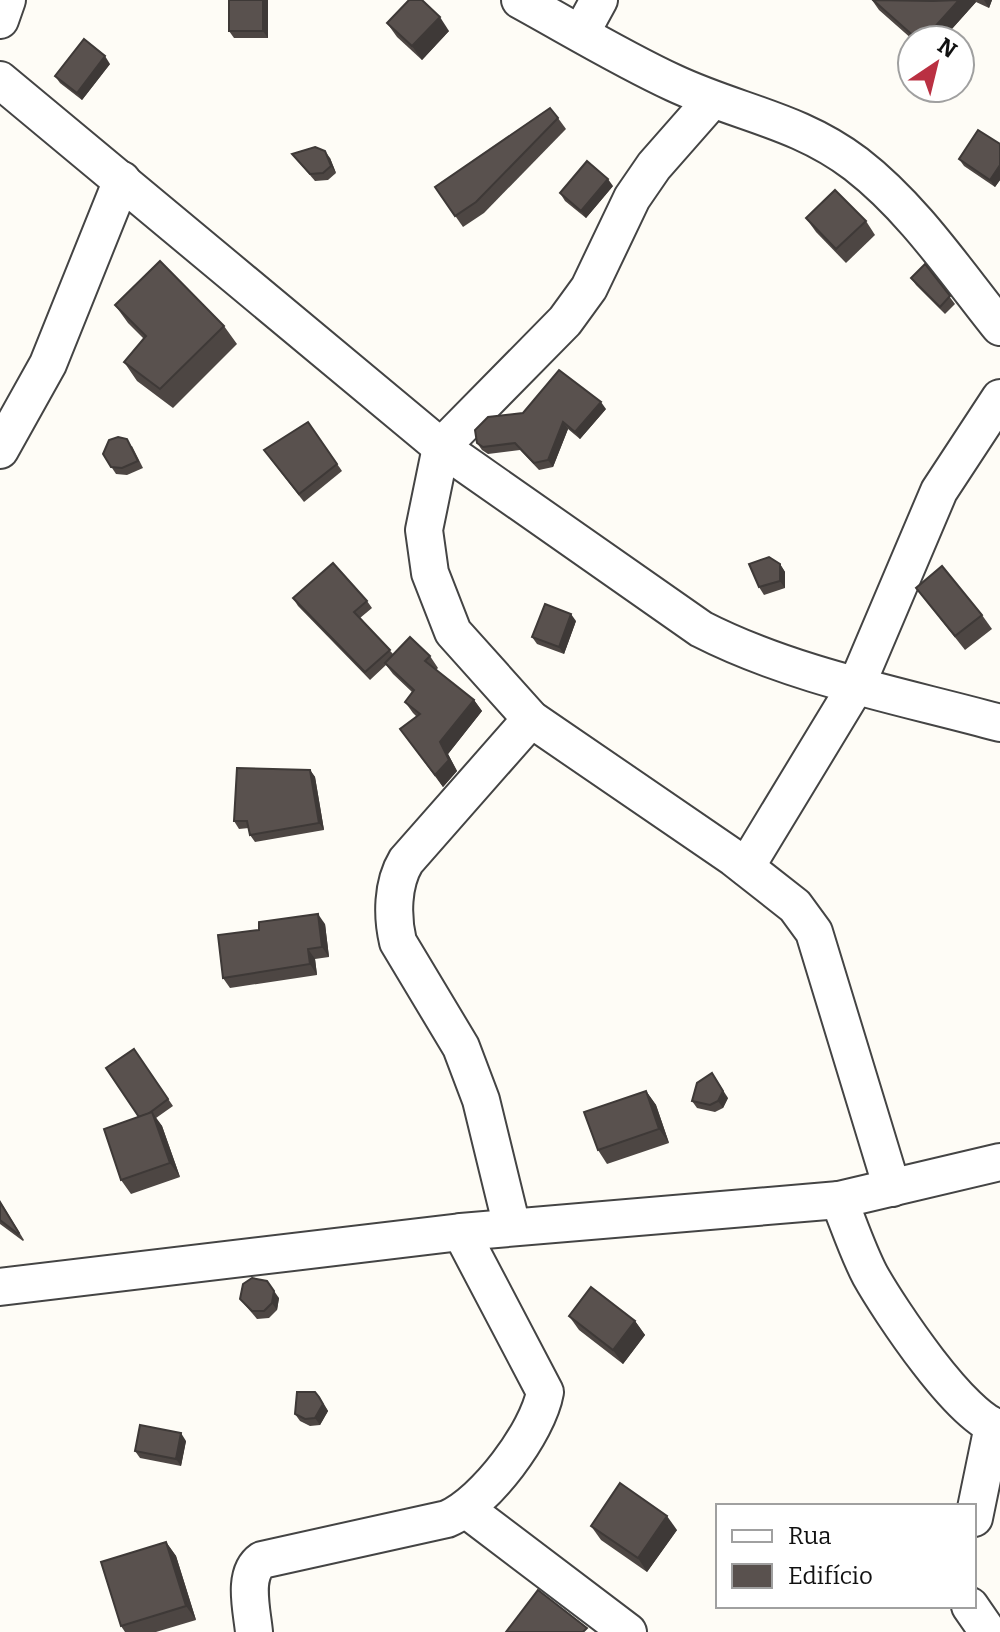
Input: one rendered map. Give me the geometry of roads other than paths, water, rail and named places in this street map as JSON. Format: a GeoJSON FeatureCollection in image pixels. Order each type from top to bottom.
{"type":"FeatureCollection","features":[{"type":"Feature","properties":{"kind":"street"},"geometry":{"type":"LineString","coordinates":[[0,20],[7,0]]}},
{"type":"Feature","properties":{"kind":"street"},"geometry":{"type":"LineString","coordinates":[[520,0],[712,100],[776,118],[853,162],[892,193],[1000,327]]}},
{"type":"Feature","properties":{"kind":"street"},"geometry":{"type":"LineString","coordinates":[[581,33],[599,0]]}},
{"type":"Feature","properties":{"kind":"street"},"geometry":{"type":"LineString","coordinates":[[0,80],[441,447],[701,629],[739,648],[1000,723]]}},
{"type":"Feature","properties":{"kind":"street"},"geometry":{"type":"LineString","coordinates":[[712,100],[654,166],[632,198],[589,288],[565,321],[441,447],[424,530],[430,573],[453,632],[531,719],[746,867],[795,906],[814,932],[892,1188]]}},
{"type":"Feature","properties":{"kind":"street"},"geometry":{"type":"LineString","coordinates":[[0,450],[48,364],[122,180]]}},
{"type":"Feature","properties":{"kind":"street"},"geometry":{"type":"LineString","coordinates":[[746,867],[857,684],[939,491],[1000,398]]}},
{"type":"Feature","properties":{"kind":"street"},"geometry":{"type":"LineString","coordinates":[[512,1227],[481,1100],[466,1060],[398,942],[394,923],[398,873],[406,861],[531,719]]}},
{"type":"Feature","properties":{"kind":"street"},"geometry":{"type":"LineString","coordinates":[[0,1287],[461,1232],[839,1200],[1000,1162]]}},
{"type":"Feature","properties":{"kind":"street"},"geometry":{"type":"LineString","coordinates":[[839,1200],[870,1274],[896,1314],[961,1404],[997,1427],[976,1510]]}},
{"type":"Feature","properties":{"kind":"street"},"geometry":{"type":"LineString","coordinates":[[254,1632],[250,1575],[254,1566],[262,1560],[447,1519],[467,1510],[541,1415],[545,1392],[461,1232]]}},
{"type":"Feature","properties":{"kind":"street"},"geometry":{"type":"LineString","coordinates":[[467,1510],[628,1632]]}},
{"type":"Feature","properties":{"kind":"street"},"geometry":{"type":"LineString","coordinates":[[971,1608],[988,1632]]}}]}
